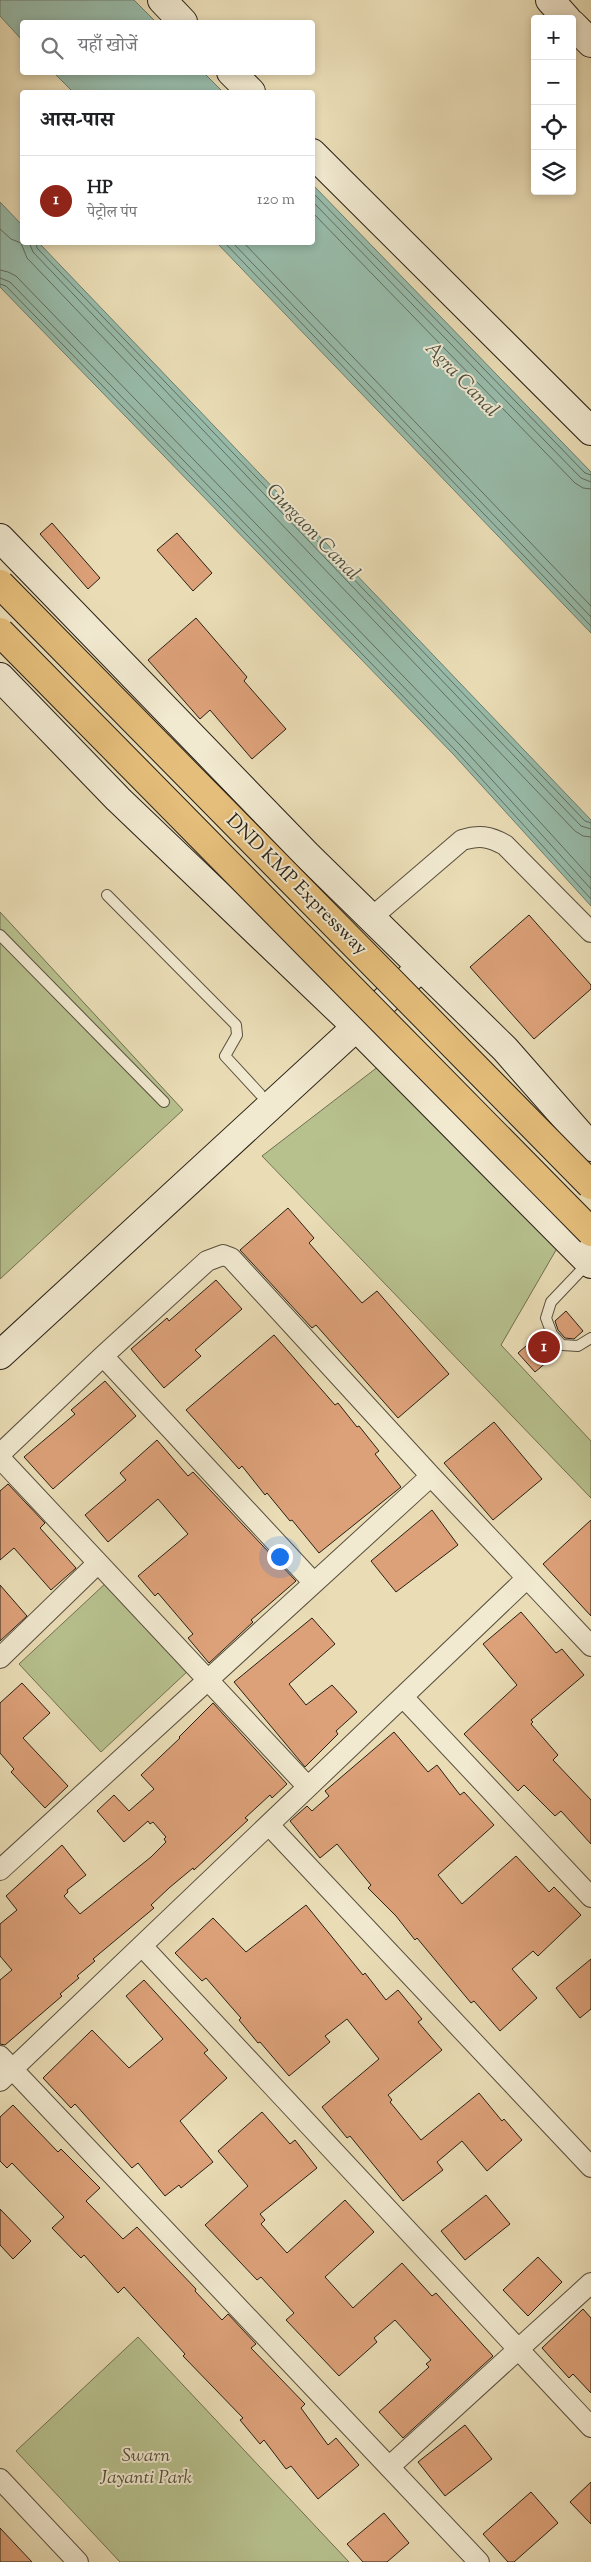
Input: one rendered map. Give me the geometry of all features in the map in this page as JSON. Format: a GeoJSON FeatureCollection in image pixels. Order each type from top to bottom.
{"type":"FeatureCollection","features":[{"type":"Feature","properties":{"kind":"highway","name":"DND KMP Expressway"},"geometry":{"type":"LineString","coordinates":[[0,584],[591,1185]]}},
{"type":"Feature","properties":{"kind":"highway","name":"DND KMP Expressway"},"geometry":{"type":"LineString","coordinates":[[0,632],[591,1232]]}},
{"type":"Feature","properties":{"kind":"street"},"geometry":{"type":"LineString","coordinates":[[162,0],[181,20]]}},
{"type":"Feature","properties":{"kind":"street"},"geometry":{"type":"LineString","coordinates":[[550,0],[563,15]]}},
{"type":"Feature","properties":{"kind":"street"},"geometry":{"type":"LineString","coordinates":[[576,28],[591,43]]}},
{"type":"Feature","properties":{"kind":"street"},"geometry":{"type":"LineString","coordinates":[[234,75],[249,90]]}},
{"type":"Feature","properties":{"kind":"street"},"geometry":{"type":"LineString","coordinates":[[315,156],[591,431]]}},
{"type":"Feature","properties":{"kind":"street"},"geometry":{"type":"LineString","coordinates":[[0,538],[294,842],[505,1049],[591,1147]]}},
{"type":"Feature","properties":{"kind":"street"},"geometry":{"type":"LineString","coordinates":[[0,677],[118,799],[349,1021],[590,1263]]}},
{"type":"Feature","properties":{"kind":"street"},"geometry":{"type":"LineString","coordinates":[[372,918],[462,840],[477,836],[492,837],[504,845],[591,932]]}},
{"type":"Feature","properties":{"kind":"street"},"geometry":{"type":"LineString","coordinates":[[0,1338],[260,1094],[349,1021],[366,1020],[415,960]]}},
{"type":"Feature","properties":{"kind":"street"},"geometry":{"type":"LineString","coordinates":[[0,1355],[349,1021]]}},
{"type":"Feature","properties":{"kind":"street"},"geometry":{"type":"LineString","coordinates":[[0,1454],[207,1261],[223,1255],[231,1258],[431,1476],[591,1646]]}},
{"type":"Feature","properties":{"kind":"street"},"geometry":{"type":"LineString","coordinates":[[103,1356],[314,1583]]}},
{"type":"Feature","properties":{"kind":"street"},"geometry":{"type":"LineString","coordinates":[[0,1458],[308,1787]]}},
{"type":"Feature","properties":{"kind":"street"},"geometry":{"type":"LineString","coordinates":[[0,1870],[431,1476]]}},
{"type":"Feature","properties":{"kind":"street"},"geometry":{"type":"LineString","coordinates":[[0,1658],[98,1564]]}},
{"type":"Feature","properties":{"kind":"street"},"geometry":{"type":"LineString","coordinates":[[479,2562],[4,2068],[142,1946],[527,1578]]}},
{"type":"Feature","properties":{"kind":"street"},"geometry":{"type":"LineString","coordinates":[[403,1696],[591,1897]]}},
{"type":"Feature","properties":{"kind":"street"},"geometry":{"type":"LineString","coordinates":[[269,1824],[591,2167]]}},
{"type":"Feature","properties":{"kind":"street"},"geometry":{"type":"LineString","coordinates":[[142,1946],[591,2427]]}},
{"type":"Feature","properties":{"kind":"street"},"geometry":{"type":"LineString","coordinates":[[389,2467],[591,2283]]}},
{"type":"Feature","properties":{"kind":"street"},"geometry":{"type":"LineString","coordinates":[[0,2479],[78,2562]]}},
{"type":"Feature","properties":{"kind":"lane"},"geometry":{"type":"LineString","coordinates":[[107,895],[236,1025],[237,1035],[226,1056],[260,1094]]}},
{"type":"Feature","properties":{"kind":"lane"},"geometry":{"type":"LineString","coordinates":[[0,935],[164,1102]]}},
{"type":"Feature","properties":{"kind":"lane"},"geometry":{"type":"LineString","coordinates":[[590,1263],[551,1302],[546,1318],[552,1334],[562,1345],[578,1346],[591,1338]]}},
{"type":"Feature","properties":{"kind":"green space"},"geometry":{"type":"Polygon","coordinates":[[[0,912],[183,1110],[0,1279],[0,912]]]}},
{"type":"Feature","properties":{"kind":"green space"},"geometry":{"type":"Polygon","coordinates":[[[392,1056],[563,1238],[501,1345],[591,1441],[591,1498],[262,1156],[392,1056]]]}},
{"type":"Feature","properties":{"kind":"green space"},"geometry":{"type":"Polygon","coordinates":[[[107,1582],[189,1670],[101,1752],[19,1664],[107,1582]]]}},
{"type":"Feature","properties":{"kind":"green space","name":"Swarn Jayanti Park"},"geometry":{"type":"Polygon","coordinates":[[[138,2337],[349,2562],[120,2562],[16,2451],[138,2337]]]}},
{"type":"Feature","properties":{"kind":"water"},"geometry":{"type":"Polygon","coordinates":[[[0,0],[134,0],[154,20],[20,20],[20,38],[0,16],[0,0]]]}},
{"type":"Feature","properties":{"kind":"water"},"geometry":{"type":"Polygon","coordinates":[[[56,75],[206,75],[221,90],[71,90],[56,75]]]}},
{"type":"Feature","properties":{"kind":"water","name":"Agra Canal"},"geometry":{"type":"Polygon","coordinates":[[[315,187],[591,472],[591,633],[219,245],[315,245],[315,187]]]}},
{"type":"Feature","properties":{"kind":"water","name":"Gurgaon Canal"},"geometry":{"type":"Polygon","coordinates":[[[0,202],[20,223],[20,245],[41,245],[591,820],[591,906],[454,755],[0,287],[0,202]]]}},
{"type":"Feature","properties":{"kind":"building"},"geometry":{"type":"Polygon","coordinates":[[[52,523],[100,578],[88,589],[40,534],[52,523]]]}},
{"type":"Feature","properties":{"kind":"building"},"geometry":{"type":"Polygon","coordinates":[[[177,533],[212,573],[193,591],[157,550],[177,533]]]}},
{"type":"Feature","properties":{"kind":"building"},"geometry":{"type":"Polygon","coordinates":[[[196,618],[247,677],[244,681],[286,729],[252,759],[210,710],[200,719],[148,660],[196,618]]]}},
{"type":"Feature","properties":{"kind":"building"},"geometry":{"type":"Polygon","coordinates":[[[529,915],[591,985],[591,989],[534,1039],[470,967],[529,915]]]}},
{"type":"Feature","properties":{"kind":"building"},"geometry":{"type":"Polygon","coordinates":[[[288,1208],[314,1238],[309,1243],[362,1303],[377,1291],[449,1374],[398,1418],[316,1325],[312,1328],[240,1250],[288,1208]]]}},
{"type":"Feature","properties":{"kind":"building"},"geometry":{"type":"Polygon","coordinates":[[[216,1280],[242,1309],[195,1350],[201,1356],[164,1388],[131,1349],[167,1318],[169,1321],[216,1280]]]}},
{"type":"Feature","properties":{"kind":"building"},"geometry":{"type":"Polygon","coordinates":[[[566,1311],[583,1331],[574,1339],[565,1338],[558,1330],[555,1321],[566,1311]]]}},
{"type":"Feature","properties":{"kind":"building"},"geometry":{"type":"Polygon","coordinates":[[[543,1331],[547,1339],[560,1351],[535,1372],[518,1353],[543,1331]]]}},
{"type":"Feature","properties":{"kind":"building"},"geometry":{"type":"Polygon","coordinates":[[[274,1335],[335,1405],[338,1403],[357,1427],[359,1426],[379,1451],[375,1454],[401,1487],[319,1553],[267,1493],[265,1495],[242,1466],[239,1469],[186,1410],[274,1335]]]}},
{"type":"Feature","properties":{"kind":"building"},"geometry":{"type":"Polygon","coordinates":[[[105,1381],[136,1416],[53,1489],[24,1457],[75,1414],[71,1410],[105,1381]]]}},
{"type":"Feature","properties":{"kind":"building"},"geometry":{"type":"Polygon","coordinates":[[[494,1422],[542,1479],[493,1520],[444,1463],[494,1422]]]}},
{"type":"Feature","properties":{"kind":"building"},"geometry":{"type":"Polygon","coordinates":[[[157,1440],[188,1476],[193,1472],[296,1581],[251,1620],[253,1622],[209,1663],[188,1638],[193,1634],[158,1593],[155,1596],[138,1576],[188,1534],[158,1499],[108,1542],[85,1515],[126,1480],[120,1473],[157,1440]]]}},
{"type":"Feature","properties":{"kind":"building"},"geometry":{"type":"Polygon","coordinates":[[[8,1484],[45,1523],[40,1528],[76,1568],[51,1590],[14,1548],[0,1560],[0,1491],[8,1484]]]}},
{"type":"Feature","properties":{"kind":"building"},"geometry":{"type":"Polygon","coordinates":[[[432,1510],[458,1545],[396,1592],[371,1561],[432,1510]]]}},
{"type":"Feature","properties":{"kind":"building"},"geometry":{"type":"Polygon","coordinates":[[[591,1520],[591,1616],[543,1564],[591,1520]]]}},
{"type":"Feature","properties":{"kind":"building"},"geometry":{"type":"Polygon","coordinates":[[[0,1585],[27,1616],[0,1641],[0,1585]]]}},
{"type":"Feature","properties":{"kind":"building"},"geometry":{"type":"Polygon","coordinates":[[[521,1612],[556,1653],[562,1649],[584,1675],[531,1720],[533,1722],[531,1724],[558,1755],[553,1760],[591,1800],[591,1844],[561,1811],[555,1816],[524,1785],[518,1791],[464,1734],[517,1685],[483,1644],[521,1612]]]}},
{"type":"Feature","properties":{"kind":"building"},"geometry":{"type":"Polygon","coordinates":[[[312,1618],[335,1644],[289,1684],[306,1705],[332,1685],[357,1712],[336,1731],[338,1734],[305,1767],[234,1682],[312,1618]]]}},
{"type":"Feature","properties":{"kind":"building"},"geometry":{"type":"Polygon","coordinates":[[[22,1683],[50,1713],[23,1738],[68,1786],[45,1808],[11,1772],[14,1769],[0,1753],[0,1703],[22,1683]]]}},
{"type":"Feature","properties":{"kind":"building"},"geometry":{"type":"Polygon","coordinates":[[[213,1703],[287,1784],[272,1798],[270,1795],[245,1818],[248,1820],[194,1870],[193,1868],[151,1905],[154,1908],[93,1959],[95,1961],[77,1976],[79,1978],[60,1994],[62,1996],[5,2045],[0,2044],[0,1980],[12,1970],[0,1956],[0,1924],[17,1910],[6,1896],[62,1845],[86,1875],[67,1890],[68,1892],[64,1896],[80,1914],[151,1857],[166,1842],[164,1839],[166,1837],[153,1822],[150,1824],[148,1821],[124,1842],[97,1811],[114,1795],[129,1811],[154,1789],[141,1775],[213,1703]]]}},
{"type":"Feature","properties":{"kind":"building"},"geometry":{"type":"Polygon","coordinates":[[[394,1732],[428,1772],[437,1765],[460,1795],[464,1792],[494,1825],[438,1875],[462,1904],[516,1856],[549,1892],[554,1887],[581,1915],[538,1956],[533,1951],[512,1969],[537,1998],[500,2031],[474,2001],[471,2003],[417,1938],[415,1940],[396,1916],[368,1888],[371,1885],[337,1844],[320,1858],[290,1821],[307,1806],[312,1811],[329,1796],[325,1791],[394,1732]]]}},
{"type":"Feature","properties":{"kind":"building"},"geometry":{"type":"Polygon","coordinates":[[[306,1905],[386,2000],[398,1990],[422,2019],[418,2022],[442,2050],[388,2095],[392,2100],[390,2102],[421,2140],[479,2093],[502,2121],[504,2119],[522,2140],[487,2171],[462,2141],[437,2162],[443,2170],[403,2201],[350,2136],[347,2138],[322,2107],[379,2059],[347,2019],[325,2036],[330,2042],[289,2076],[260,2042],[258,2043],[239,2020],[241,2018],[206,1978],[202,1981],[175,1953],[213,1918],[246,1952],[306,1905]]]}},
{"type":"Feature","properties":{"kind":"building"},"geometry":{"type":"Polygon","coordinates":[[[591,1959],[591,2009],[580,2018],[556,1988],[591,1959]]]}},
{"type":"Feature","properties":{"kind":"building"},"geometry":{"type":"Polygon","coordinates":[[[144,1980],[208,2050],[204,2053],[227,2078],[180,2121],[213,2162],[181,2188],[179,2185],[165,2196],[138,2163],[132,2168],[75,2104],[71,2108],[43,2078],[92,2030],[129,2068],[163,2039],[126,1996],[144,1980]]]}},
{"type":"Feature","properties":{"kind":"building"},"geometry":{"type":"Polygon","coordinates":[[[13,2105],[58,2152],[61,2149],[100,2188],[86,2201],[123,2239],[137,2227],[196,2289],[195,2291],[222,2320],[228,2314],[256,2344],[251,2348],[305,2404],[301,2408],[328,2445],[336,2438],[359,2465],[318,2499],[291,2466],[286,2469],[264,2440],[260,2444],[240,2420],[243,2418],[183,2356],[185,2354],[124,2287],[118,2293],[84,2255],[81,2258],[52,2228],[64,2217],[12,2163],[7,2168],[0,2161],[0,2117],[13,2105]]]}},
{"type":"Feature","properties":{"kind":"building"},"geometry":{"type":"Polygon","coordinates":[[[262,2112],[290,2144],[295,2140],[317,2168],[260,2214],[265,2220],[261,2224],[287,2253],[345,2200],[374,2232],[325,2277],[353,2308],[402,2263],[432,2296],[436,2293],[493,2356],[403,2438],[379,2412],[429,2367],[426,2364],[431,2360],[395,2320],[374,2338],[377,2342],[339,2376],[286,2320],[294,2313],[261,2277],[257,2280],[205,2225],[248,2186],[218,2151],[262,2112]]]}},
{"type":"Feature","properties":{"kind":"building"},"geometry":{"type":"Polygon","coordinates":[[[486,2195],[510,2224],[465,2260],[441,2231],[486,2195]]]}},
{"type":"Feature","properties":{"kind":"building"},"geometry":{"type":"Polygon","coordinates":[[[0,2209],[31,2241],[13,2259],[0,2245],[0,2209]]]}},
{"type":"Feature","properties":{"kind":"building"},"geometry":{"type":"Polygon","coordinates":[[[538,2257],[562,2282],[528,2316],[503,2290],[538,2257]]]}},
{"type":"Feature","properties":{"kind":"building"},"geometry":{"type":"Polygon","coordinates":[[[583,2309],[591,2318],[591,2393],[573,2374],[569,2378],[542,2348],[583,2309]]]}},
{"type":"Feature","properties":{"kind":"building"},"geometry":{"type":"Polygon","coordinates":[[[465,2425],[492,2459],[445,2496],[418,2462],[465,2425]]]}},
{"type":"Feature","properties":{"kind":"building"},"geometry":{"type":"Polygon","coordinates":[[[591,2482],[591,2524],[570,2502],[591,2482]]]}},
{"type":"Feature","properties":{"kind":"building"},"geometry":{"type":"Polygon","coordinates":[[[531,2492],[558,2523],[514,2562],[508,2562],[483,2534],[531,2492]]]}},
{"type":"Feature","properties":{"kind":"building"},"geometry":{"type":"Polygon","coordinates":[[[384,2513],[409,2543],[387,2562],[363,2562],[347,2544],[384,2513]]]}},
{"type":"Feature","properties":{"kind":"building"},"geometry":{"type":"Polygon","coordinates":[[[0,2528],[32,2562],[0,2562],[0,2528]]]}},
{"type":"Feature","properties":{"kind":"place","name":"HP"},"geometry":{"type":"Point","coordinates":[544,1347]}}]}
